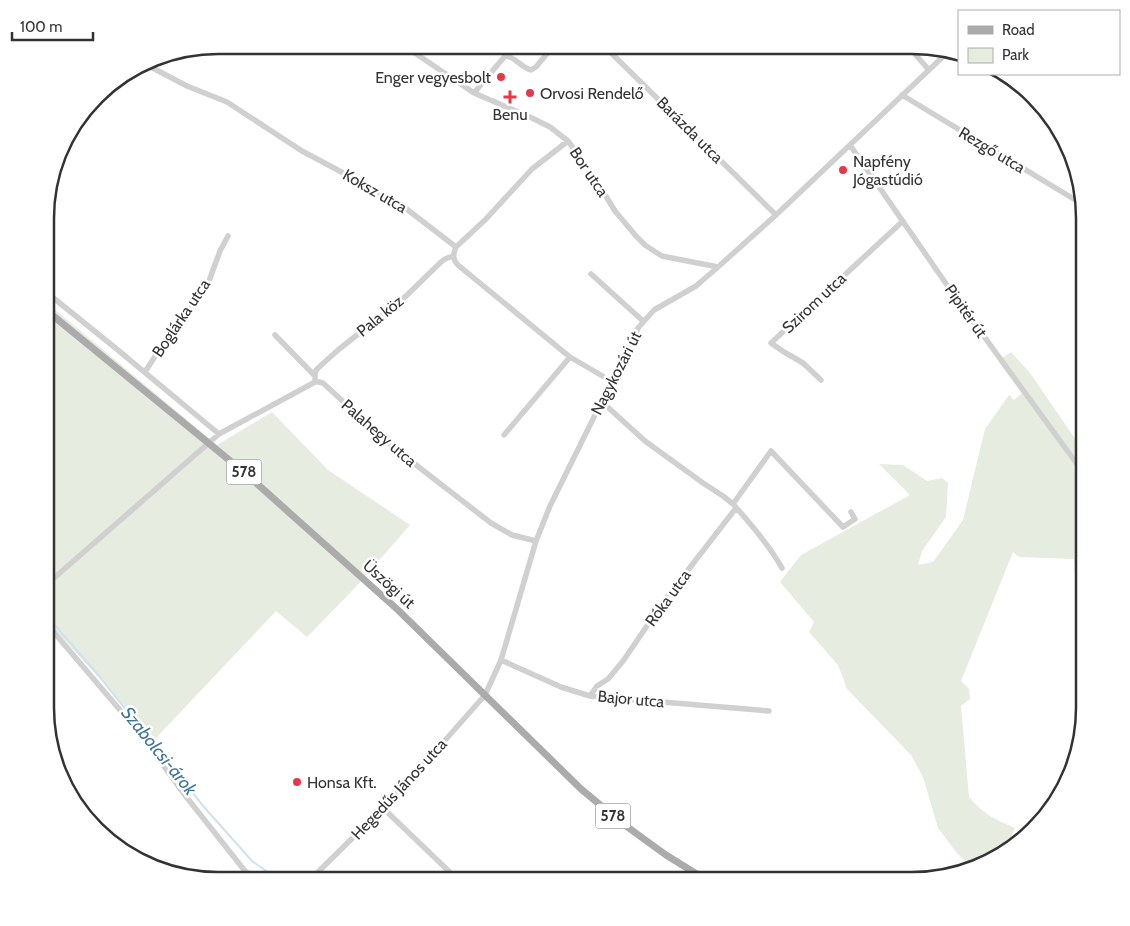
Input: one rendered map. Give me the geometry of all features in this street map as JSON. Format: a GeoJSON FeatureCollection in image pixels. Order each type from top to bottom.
{"type":"FeatureCollection","features":[{"type":"Feature","properties":{"kind":"main road","name":"Üszögi út"},"geometry":{"type":"LineString","coordinates":[[54,317],[245,473],[398,610],[581,789],[622,823],[666,855],[693,872]]}},
{"type":"Feature","properties":{"kind":"street","name":"Bor utca"},"geometry":{"type":"LineString","coordinates":[[416,54],[474,93],[550,127],[568,141],[577,151],[615,211],[646,245],[662,256],[718,267]]}},
{"type":"Feature","properties":{"kind":"street"},"geometry":{"type":"LineString","coordinates":[[474,93],[505,56],[509,56],[531,70],[547,54]]}},
{"type":"Feature","properties":{"kind":"street","name":"Barázda utca"},"geometry":{"type":"LineString","coordinates":[[613,54],[776,215]]}},
{"type":"Feature","properties":{"kind":"street"},"geometry":{"type":"LineString","coordinates":[[915,54],[929,70]]}},
{"type":"Feature","properties":{"kind":"street","name":"Nagykozári út"},"geometry":{"type":"LineString","coordinates":[[485,694],[501,660],[536,541],[550,506],[611,381],[643,321],[654,310],[696,286],[718,267],[776,215],[943,57]]}},
{"type":"Feature","properties":{"kind":"street","name":"Koksz utca"},"geometry":{"type":"LineString","coordinates":[[152,68],[187,86],[228,102],[302,151],[369,187],[386,201],[404,207],[456,246]]}},
{"type":"Feature","properties":{"kind":"street","name":"Rezgő utca"},"geometry":{"type":"LineString","coordinates":[[902,95],[1075,200]]}},
{"type":"Feature","properties":{"kind":"street"},"geometry":{"type":"LineString","coordinates":[[568,141],[532,169],[485,220],[456,246],[453,256],[458,265],[570,357],[611,381]]}},
{"type":"Feature","properties":{"kind":"street","name":"Pipitér út"},"geometry":{"type":"LineString","coordinates":[[850,145],[962,306],[1076,463]]}},
{"type":"Feature","properties":{"kind":"street","name":"Szirom utca"},"geometry":{"type":"LineString","coordinates":[[821,380],[803,363],[771,343],[903,220]]}},
{"type":"Feature","properties":{"kind":"street","name":"Boglárka utca"},"geometry":{"type":"LineString","coordinates":[[145,372],[166,339],[190,310],[209,281],[220,251],[228,236]]}},
{"type":"Feature","properties":{"kind":"street","name":"Pala köz"},"geometry":{"type":"LineString","coordinates":[[315,379],[315,372],[318,368],[338,350],[405,297],[441,262],[453,256]]}},
{"type":"Feature","properties":{"kind":"street"},"geometry":{"type":"LineString","coordinates":[[591,274],[643,321]]}},
{"type":"Feature","properties":{"kind":"street"},"geometry":{"type":"LineString","coordinates":[[54,298],[219,434]]}},
{"type":"Feature","properties":{"kind":"street","name":"Palahegy utca"},"geometry":{"type":"LineString","coordinates":[[275,335],[315,379],[323,383],[398,452],[491,523],[512,535],[536,541]]}},
{"type":"Feature","properties":{"kind":"street"},"geometry":{"type":"LineString","coordinates":[[504,435],[570,357]]}},
{"type":"Feature","properties":{"kind":"street"},"geometry":{"type":"LineString","coordinates":[[54,578],[219,434],[315,379]]}},
{"type":"Feature","properties":{"kind":"street"},"geometry":{"type":"LineString","coordinates":[[601,402],[645,441],[724,496],[735,506],[776,557],[782,568]]}},
{"type":"Feature","properties":{"kind":"street","name":"Róka utca"},"geometry":{"type":"LineString","coordinates":[[590,696],[597,686],[608,679],[623,662],[664,601],[735,506],[771,451],[843,527],[854,519],[851,512]]}},
{"type":"Feature","properties":{"kind":"street"},"geometry":{"type":"LineString","coordinates":[[54,632],[142,736],[184,794],[246,872]]}},
{"type":"Feature","properties":{"kind":"street","name":"Bajor utca"},"geometry":{"type":"LineString","coordinates":[[501,660],[561,687],[590,696],[769,711]]}},
{"type":"Feature","properties":{"kind":"street","name":"Hegedűs János utca"},"geometry":{"type":"LineString","coordinates":[[317,872],[383,808],[485,694]]}},
{"type":"Feature","properties":{"kind":"street"},"geometry":{"type":"LineString","coordinates":[[383,808],[449,872]]}},
{"type":"Feature","properties":{"kind":"green space"},"geometry":{"type":"Polygon","coordinates":[[[54,309],[217,445],[272,412],[328,470],[410,525],[352,591],[307,637],[276,611],[155,739],[54,629],[54,309]]]}},
{"type":"Feature","properties":{"kind":"green space"},"geometry":{"type":"Polygon","coordinates":[[[1011,352],[1030,373],[1076,440],[1076,590],[1074,559],[1019,557],[1013,552],[961,681],[969,689],[970,699],[961,706],[969,797],[990,816],[1015,828],[1011,837],[1012,838],[1003,845],[967,863],[938,828],[923,777],[911,755],[847,689],[838,665],[809,632],[814,622],[780,582],[801,555],[910,495],[879,464],[903,465],[927,481],[942,478],[948,483],[946,517],[922,551],[918,565],[933,562],[963,520],[985,429],[1009,395],[1014,400],[1022,393],[998,361],[1011,352]]]}},
{"type":"Feature","properties":{"kind":"waterway","name":"Szabolcsi-árok"},"geometry":{"type":"LineString","coordinates":[[54,624],[95,671],[204,807],[252,861],[268,872]]}},
{"type":"Feature","properties":{"kind":"place","name":"Enger vegyesbolt"},"geometry":{"type":"Point","coordinates":[501,77]}},
{"type":"Feature","properties":{"kind":"place","name":"Orvosi Rendelő"},"geometry":{"type":"Point","coordinates":[530,93]}},
{"type":"Feature","properties":{"kind":"place","name":"Benu"},"geometry":{"type":"Point","coordinates":[510,97]}},
{"type":"Feature","properties":{"kind":"place","name":"Napfény Jógastúdió"},"geometry":{"type":"Point","coordinates":[843,170]}},
{"type":"Feature","properties":{"kind":"place","name":"Honsa Kft."},"geometry":{"type":"Point","coordinates":[297,782]}}]}
